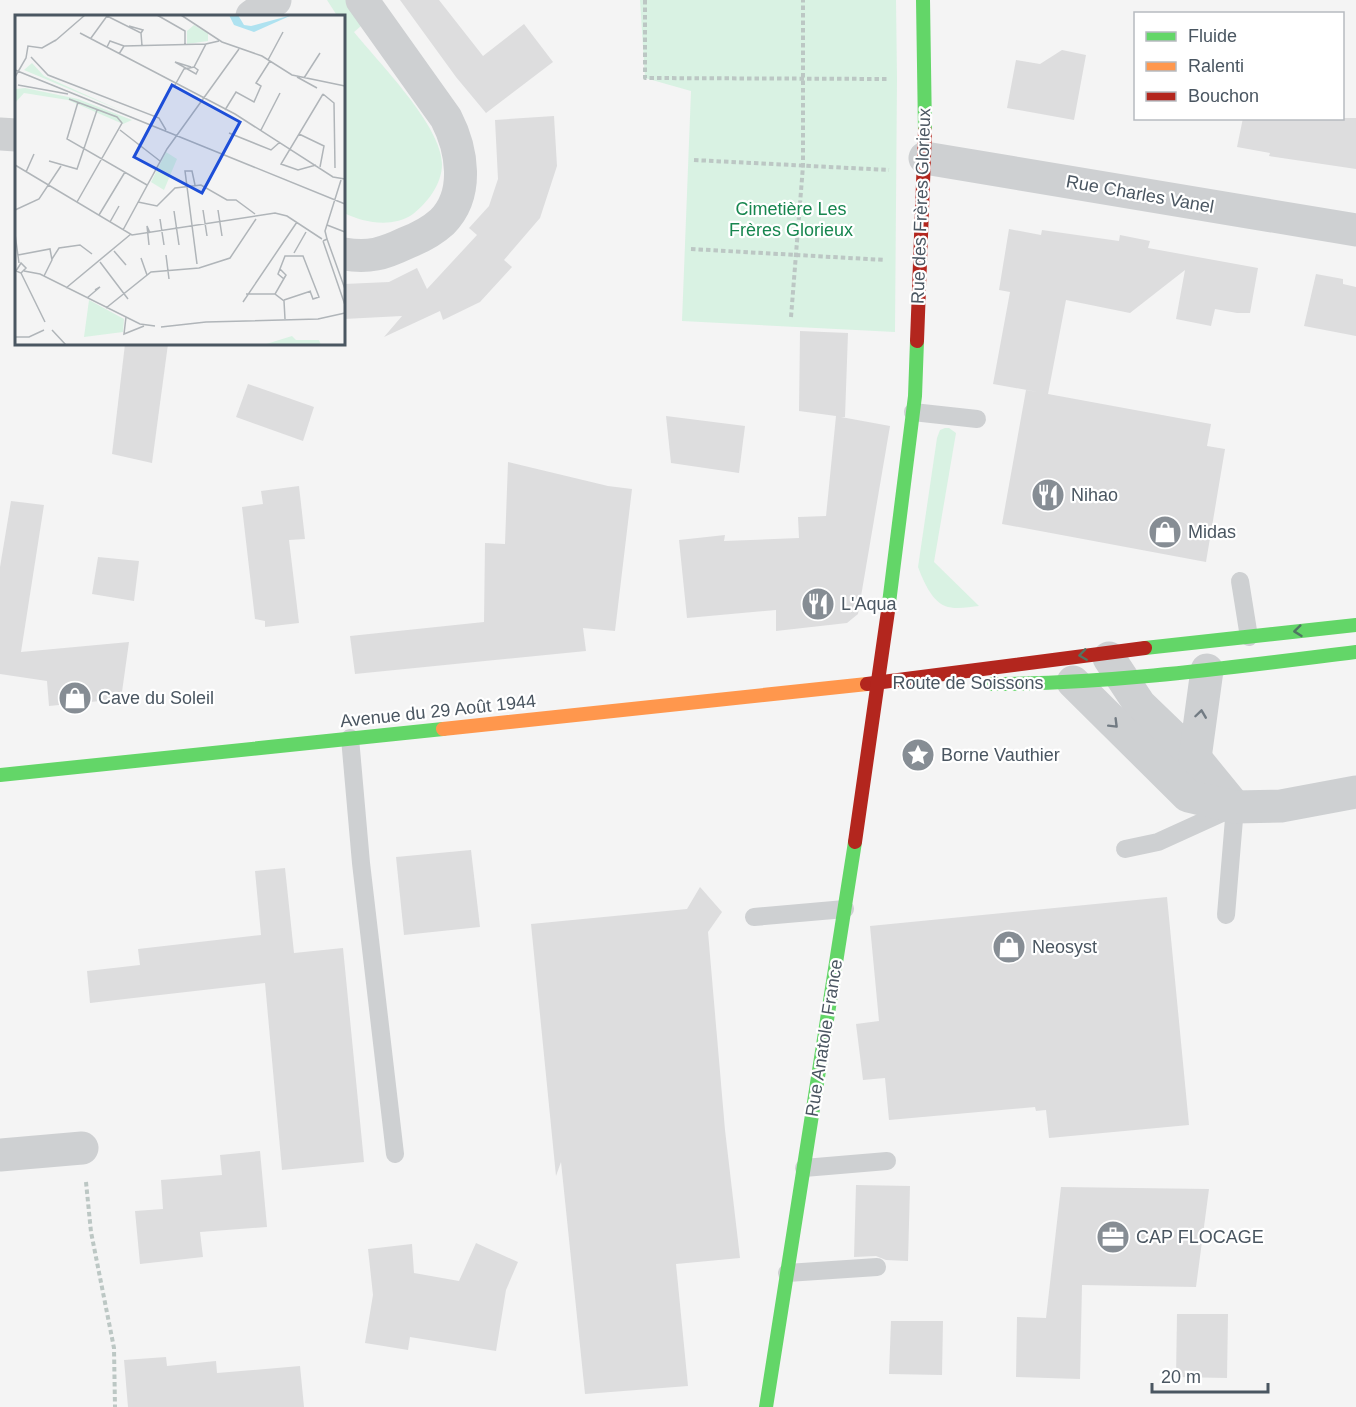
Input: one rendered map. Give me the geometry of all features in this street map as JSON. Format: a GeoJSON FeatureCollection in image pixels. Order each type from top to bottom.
{"type":"FeatureCollection","features":[{"type":"Feature","properties":{"kind":"main road","name":"Rue des Frères Glorieux"},"geometry":{"type":"LineString","coordinates":[[879,683],[913,412],[925,158],[923,0]]}},
{"type":"Feature","properties":{"kind":"main road","name":"Route de Soissons"},"geometry":{"type":"LineString","coordinates":[[879,683],[1106,652],[1356,625]]}},
{"type":"Feature","properties":{"kind":"main road","name":"Route de Soissons"},"geometry":{"type":"LineString","coordinates":[[879,683],[1040,685],[1123,680],[1356,652]]}},
{"type":"Feature","properties":{"kind":"main road","name":"Avenue du 29 Août 1944"},"geometry":{"type":"LineString","coordinates":[[0,775],[879,683]]}},
{"type":"Feature","properties":{"kind":"main road","name":"Rue Anatole France"},"geometry":{"type":"LineString","coordinates":[[766,1407],[879,683]]}},
{"type":"Feature","properties":{"kind":"street"},"geometry":{"type":"LineString","coordinates":[[253,15],[274,0]]}},
{"type":"Feature","properties":{"kind":"street"},"geometry":{"type":"LineString","coordinates":[[345,254],[362,257],[384,254],[424,235],[443,221],[456,200],[461,179],[461,156],[455,135],[446,118],[362,0]]}},
{"type":"Feature","properties":{"kind":"street"},"geometry":{"type":"LineString","coordinates":[[0,134],[15,135]]}},
{"type":"Feature","properties":{"kind":"street","name":"Rue Charles Vanel"},"geometry":{"type":"LineString","coordinates":[[925,158],[1356,231]]}},
{"type":"Feature","properties":{"kind":"street"},"geometry":{"type":"LineString","coordinates":[[1106,652],[1140,705],[1194,758],[1235,807]]}},
{"type":"Feature","properties":{"kind":"street"},"geometry":{"type":"LineString","coordinates":[[1194,758],[1207,670]]}},
{"type":"Feature","properties":{"kind":"street"},"geometry":{"type":"LineString","coordinates":[[1073,682],[1188,796],[1235,807],[1281,806],[1356,792]]}},
{"type":"Feature","properties":{"kind":"street"},"geometry":{"type":"LineString","coordinates":[[0,1155],[82,1148]]}},
{"type":"Feature","properties":{"kind":"lane"},"geometry":{"type":"LineString","coordinates":[[913,412],[977,419]]}},
{"type":"Feature","properties":{"kind":"lane"},"geometry":{"type":"LineString","coordinates":[[1240,581],[1250,637]]}},
{"type":"Feature","properties":{"kind":"lane"},"geometry":{"type":"LineString","coordinates":[[350,738],[361,863],[395,1154]]}},
{"type":"Feature","properties":{"kind":"lane"},"geometry":{"type":"LineString","coordinates":[[1125,849],[1158,842],[1235,807],[1226,915]]}},
{"type":"Feature","properties":{"kind":"lane"},"geometry":{"type":"LineString","coordinates":[[754,917],[844,909]]}},
{"type":"Feature","properties":{"kind":"lane"},"geometry":{"type":"LineString","coordinates":[[804,1168],[888,1161]]}},
{"type":"Feature","properties":{"kind":"lane"},"geometry":{"type":"LineString","coordinates":[[788,1273],[878,1267]]}},
{"type":"Feature","properties":{"kind":"path"},"geometry":{"type":"LineString","coordinates":[[645,0],[645,78],[897,79]]}},
{"type":"Feature","properties":{"kind":"path"},"geometry":{"type":"LineString","coordinates":[[791,317],[803,166],[803,0]]}},
{"type":"Feature","properties":{"kind":"path"},"geometry":{"type":"LineString","coordinates":[[694,160],[891,171]]}},
{"type":"Feature","properties":{"kind":"path"},"geometry":{"type":"LineString","coordinates":[[691,249],[894,261]]}},
{"type":"Feature","properties":{"kind":"path"},"geometry":{"type":"LineString","coordinates":[[82,1148],[91,1232],[114,1348],[115,1407]]}},
{"type":"Feature","properties":{"kind":"green space"},"geometry":{"type":"Polygon","coordinates":[[[327,0],[354,0],[368,20],[354,32],[407,95],[432,132],[439,149],[442,164],[440,179],[433,192],[413,214],[397,221],[369,221],[345,213],[345,15],[334,15],[327,0]]]}},
{"type":"Feature","properties":{"kind":"green space","name":"Cimetière Les Frères Glorieux"},"geometry":{"type":"Polygon","coordinates":[[[640,0],[896,0],[895,332],[682,321],[691,91],[645,78],[640,0]]]}},
{"type":"Feature","properties":{"kind":"green space"},"geometry":{"type":"Polygon","coordinates":[[[945,428],[956,433],[934,562],[979,606],[953,608],[940,603],[928,589],[918,567],[937,438],[940,430],[945,428]]]}},
{"type":"Feature","properties":{"kind":"building"},"geometry":{"type":"Polygon","coordinates":[[[400,0],[439,0],[483,56],[524,24],[553,62],[486,113],[456,77],[400,0]]]}},
{"type":"Feature","properties":{"kind":"building"},"geometry":{"type":"Polygon","coordinates":[[[1062,50],[1086,55],[1074,120],[1007,108],[1016,60],[1040,64],[1062,50]]]}},
{"type":"Feature","properties":{"kind":"building"},"geometry":{"type":"Polygon","coordinates":[[[554,116],[557,166],[540,218],[504,260],[512,267],[480,302],[443,320],[440,311],[384,337],[402,316],[345,319],[345,284],[389,282],[417,268],[427,289],[477,235],[469,228],[489,206],[498,179],[495,120],[554,116]]]}},
{"type":"Feature","properties":{"kind":"building"},"geometry":{"type":"Polygon","coordinates":[[[1356,118],[1356,169],[1269,156],[1270,153],[1237,147],[1243,120],[1356,118]]]}},
{"type":"Feature","properties":{"kind":"building"},"geometry":{"type":"Polygon","coordinates":[[[1009,229],[1041,235],[1042,230],[1119,241],[1120,235],[1150,241],[1148,248],[1258,268],[1250,313],[1215,309],[1211,326],[1176,319],[1185,270],[1130,313],[1066,300],[1048,394],[1211,424],[1207,446],[1225,449],[1206,562],[1002,524],[1026,390],[1038,392],[993,384],[1010,292],[999,290],[1009,229]]]}},
{"type":"Feature","properties":{"kind":"building"},"geometry":{"type":"Polygon","coordinates":[[[1316,274],[1343,279],[1343,284],[1356,287],[1356,336],[1304,326],[1316,274]]]}},
{"type":"Feature","properties":{"kind":"building"},"geometry":{"type":"Polygon","coordinates":[[[800,331],[848,333],[845,417],[841,417],[890,426],[858,614],[847,623],[776,631],[776,610],[687,618],[679,540],[725,535],[724,541],[799,538],[798,517],[826,516],[836,416],[799,411],[800,331]]]}},
{"type":"Feature","properties":{"kind":"building"},"geometry":{"type":"Polygon","coordinates":[[[125,345],[168,345],[152,463],[112,454],[125,345]]]}},
{"type":"Feature","properties":{"kind":"building"},"geometry":{"type":"Polygon","coordinates":[[[248,384],[314,407],[303,441],[236,417],[248,384]]]}},
{"type":"Feature","properties":{"kind":"building"},"geometry":{"type":"Polygon","coordinates":[[[666,416],[745,426],[739,473],[671,463],[666,416]]]}},
{"type":"Feature","properties":{"kind":"building"},"geometry":{"type":"Polygon","coordinates":[[[508,462],[608,486],[632,489],[615,631],[583,628],[586,651],[355,674],[350,636],[484,622],[485,543],[505,544],[508,462]]]}},
{"type":"Feature","properties":{"kind":"building"},"geometry":{"type":"Polygon","coordinates":[[[299,486],[305,539],[289,540],[299,623],[265,627],[265,621],[255,619],[242,507],[263,504],[261,491],[299,486]]]}},
{"type":"Feature","properties":{"kind":"building"},"geometry":{"type":"Polygon","coordinates":[[[11,501],[44,505],[21,652],[129,642],[121,699],[49,706],[47,681],[0,674],[0,567],[11,501]]]}},
{"type":"Feature","properties":{"kind":"building"},"geometry":{"type":"Polygon","coordinates":[[[98,557],[139,561],[134,601],[92,594],[98,557]]]}},
{"type":"Feature","properties":{"kind":"building"},"geometry":{"type":"Polygon","coordinates":[[[471,850],[480,927],[404,935],[396,857],[471,850]]]}},
{"type":"Feature","properties":{"kind":"building"},"geometry":{"type":"Polygon","coordinates":[[[285,868],[294,953],[343,948],[364,1162],[282,1170],[265,983],[90,1003],[87,971],[140,965],[138,949],[261,935],[255,871],[285,868]]]}},
{"type":"Feature","properties":{"kind":"building"},"geometry":{"type":"Polygon","coordinates":[[[700,887],[722,912],[708,932],[725,1130],[740,1258],[676,1264],[688,1386],[585,1394],[561,1162],[556,1176],[531,924],[687,909],[700,887]]]}},
{"type":"Feature","properties":{"kind":"building"},"geometry":{"type":"Polygon","coordinates":[[[1167,897],[1189,1125],[1049,1138],[1046,1110],[1036,1111],[1035,1107],[889,1120],[885,1078],[863,1080],[856,1024],[879,1021],[870,926],[1167,897]]]}},
{"type":"Feature","properties":{"kind":"building"},"geometry":{"type":"Polygon","coordinates":[[[260,1151],[267,1227],[200,1232],[203,1257],[140,1264],[135,1211],[163,1209],[161,1180],[222,1175],[220,1155],[260,1151]]]}},
{"type":"Feature","properties":{"kind":"building"},"geometry":{"type":"Polygon","coordinates":[[[856,1185],[910,1186],[908,1261],[886,1260],[876,1256],[854,1257],[856,1185]]]}},
{"type":"Feature","properties":{"kind":"building"},"geometry":{"type":"Polygon","coordinates":[[[1061,1187],[1209,1189],[1196,1287],[1082,1285],[1080,1379],[1016,1377],[1017,1317],[1046,1318],[1061,1187]]]}},
{"type":"Feature","properties":{"kind":"building"},"geometry":{"type":"Polygon","coordinates":[[[476,1243],[518,1262],[506,1290],[496,1351],[410,1337],[408,1350],[365,1343],[373,1295],[368,1249],[412,1244],[414,1273],[459,1281],[476,1243]]]}},
{"type":"Feature","properties":{"kind":"building"},"geometry":{"type":"Polygon","coordinates":[[[1177,1314],[1228,1314],[1227,1378],[1176,1377],[1177,1314]]]}},
{"type":"Feature","properties":{"kind":"building"},"geometry":{"type":"Polygon","coordinates":[[[891,1321],[943,1321],[942,1375],[889,1374],[891,1321]]]}},
{"type":"Feature","properties":{"kind":"building"},"geometry":{"type":"Polygon","coordinates":[[[166,1357],[167,1366],[216,1361],[217,1373],[300,1366],[304,1407],[128,1407],[124,1360],[166,1357]]]}},
{"type":"Feature","properties":{"kind":"traffic: fast"},"geometry":{"type":"LineString","coordinates":[[923,0],[925,131]]}},
{"type":"Feature","properties":{"kind":"traffic: fast"},"geometry":{"type":"LineString","coordinates":[[888,611],[915,396],[917,341]]}},
{"type":"Feature","properties":{"kind":"traffic: fast"},"geometry":{"type":"LineString","coordinates":[[1145,648],[1356,625]]}},
{"type":"Feature","properties":{"kind":"traffic: fast"},"geometry":{"type":"LineString","coordinates":[[989,684],[1127,678],[1356,652]]}},
{"type":"Feature","properties":{"kind":"traffic: fast"},"geometry":{"type":"LineString","coordinates":[[0,775],[443,729]]}},
{"type":"Feature","properties":{"kind":"traffic: fast"},"geometry":{"type":"LineString","coordinates":[[766,1407],[855,842]]}},
{"type":"Feature","properties":{"kind":"traffic: slow"},"geometry":{"type":"LineString","coordinates":[[443,729],[867,684]]}},
{"type":"Feature","properties":{"kind":"traffic: jam"},"geometry":{"type":"LineString","coordinates":[[917,341],[925,131]]}},
{"type":"Feature","properties":{"kind":"traffic: jam"},"geometry":{"type":"LineString","coordinates":[[855,842],[888,611]]}},
{"type":"Feature","properties":{"kind":"traffic: jam"},"geometry":{"type":"LineString","coordinates":[[867,684],[1145,648]]}},
{"type":"Feature","properties":{"kind":"place","name":"Nihao"},"geometry":{"type":"Point","coordinates":[1048,495]}},
{"type":"Feature","properties":{"kind":"place","name":"Midas"},"geometry":{"type":"Point","coordinates":[1165,532]}},
{"type":"Feature","properties":{"kind":"place","name":"L'Aqua"},"geometry":{"type":"Point","coordinates":[818,604]}},
{"type":"Feature","properties":{"kind":"place","name":"Cave du Soleil"},"geometry":{"type":"Point","coordinates":[75,698]}},
{"type":"Feature","properties":{"kind":"place","name":"Borne Vauthier"},"geometry":{"type":"Point","coordinates":[918,755]}},
{"type":"Feature","properties":{"kind":"place","name":"Neosyst"},"geometry":{"type":"Point","coordinates":[1009,947]}},
{"type":"Feature","properties":{"kind":"place","name":"CAP FLOCAGE"},"geometry":{"type":"Point","coordinates":[1113,1237]}}]}
